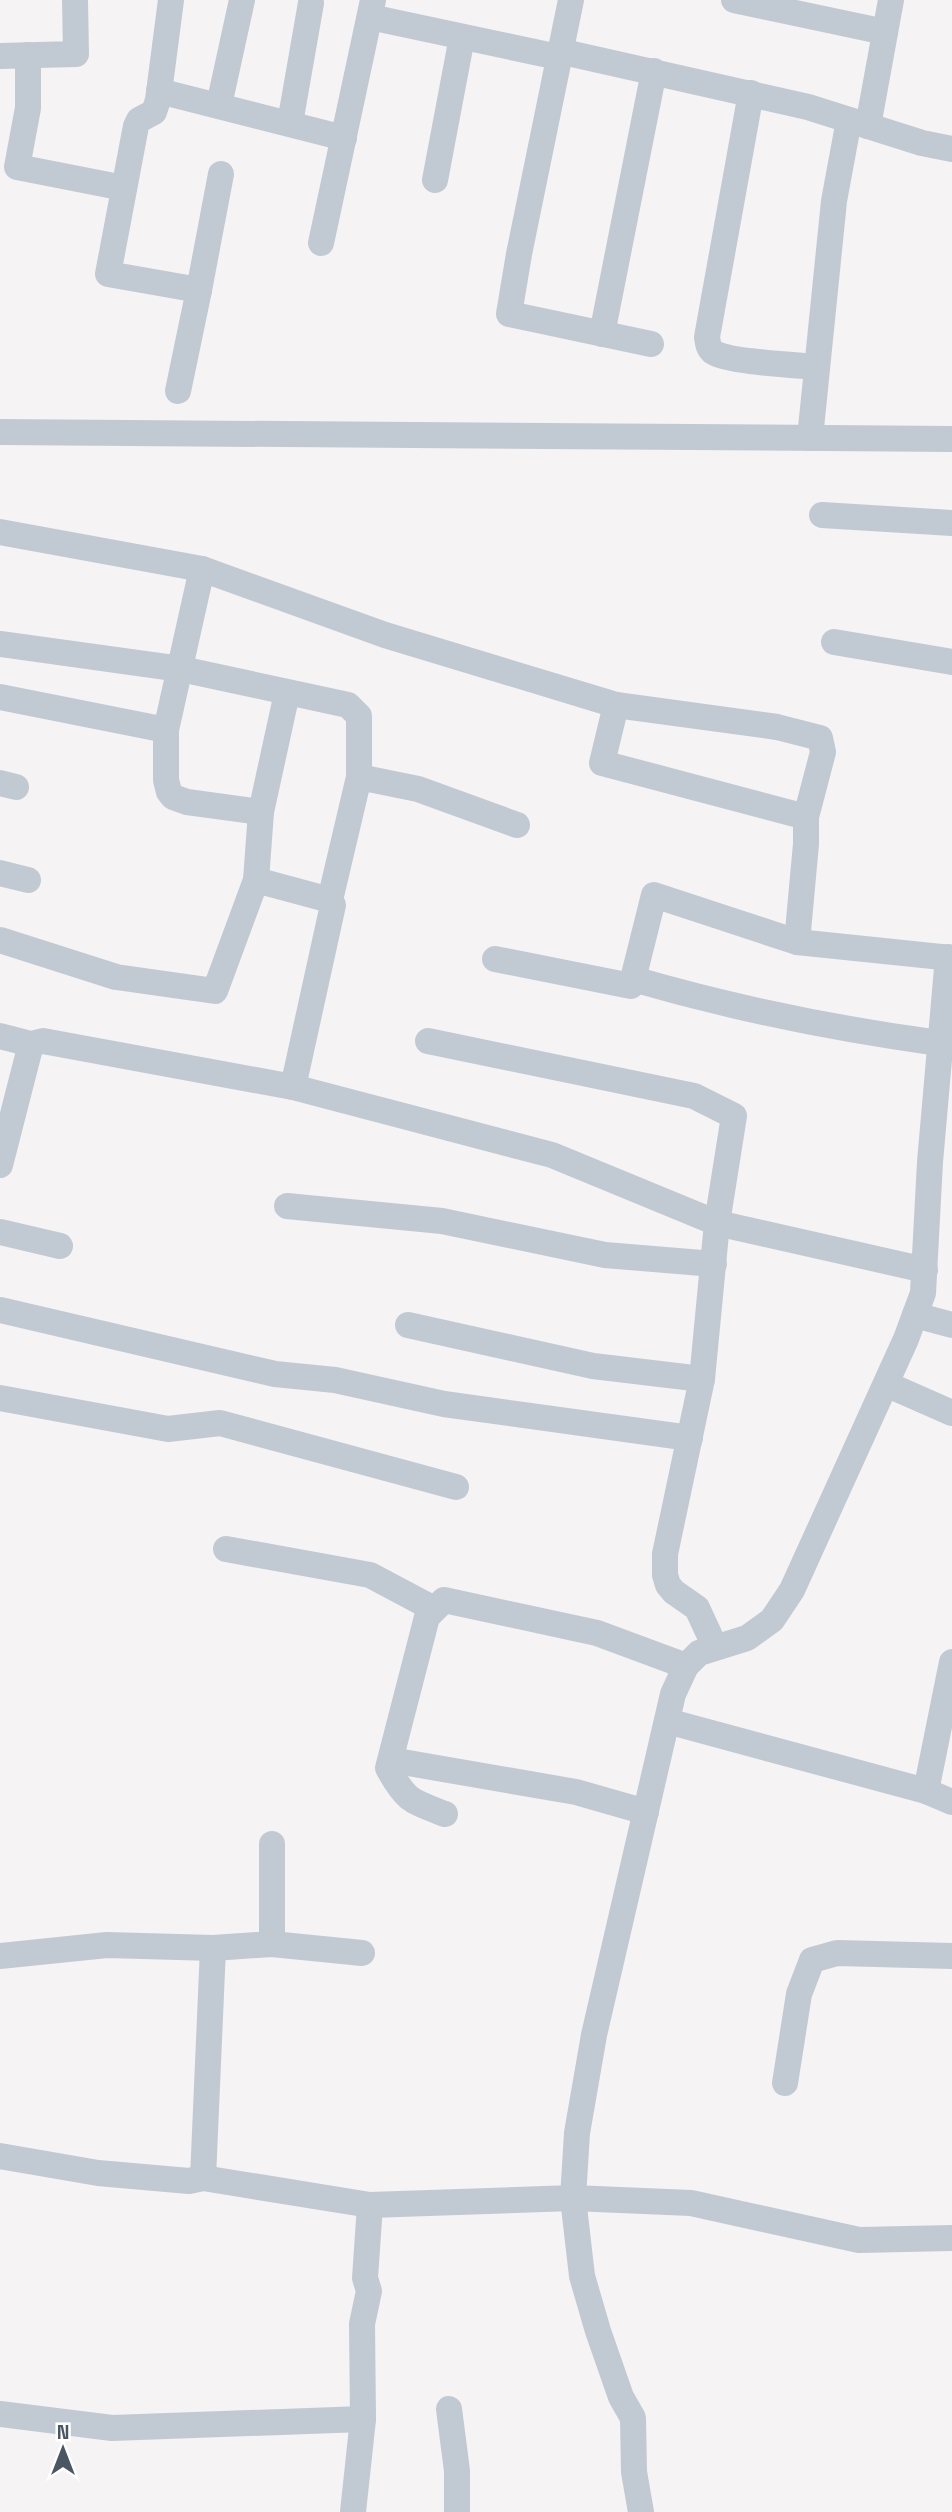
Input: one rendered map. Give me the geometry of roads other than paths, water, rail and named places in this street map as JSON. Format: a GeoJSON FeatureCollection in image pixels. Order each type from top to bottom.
{"type":"FeatureCollection","features":[{"type":"Feature","properties":{"kind":"street"},"geometry":{"type":"LineString","coordinates":[[0,56],[76,54],[75,0]]}},
{"type":"Feature","properties":{"kind":"street"},"geometry":{"type":"LineString","coordinates":[[171,0],[159,91],[154,112],[139,120],[136,126],[108,274],[199,290]]}},
{"type":"Feature","properties":{"kind":"street"},"geometry":{"type":"LineString","coordinates":[[219,106],[242,0]]}},
{"type":"Feature","properties":{"kind":"street"},"geometry":{"type":"LineString","coordinates":[[571,0],[509,314],[651,344]]}},
{"type":"Feature","properties":{"kind":"street"},"geometry":{"type":"LineString","coordinates":[[734,0],[797,7],[885,33]]}},
{"type":"Feature","properties":{"kind":"street"},"geometry":{"type":"LineString","coordinates":[[810,438],[834,201],[885,33],[891,0]]}},
{"type":"Feature","properties":{"kind":"street"},"geometry":{"type":"LineString","coordinates":[[290,124],[311,3]]}},
{"type":"Feature","properties":{"kind":"street"},"geometry":{"type":"LineString","coordinates":[[321,243],[372,9],[462,37],[654,71],[751,93],[808,107],[922,143],[952,149]]}},
{"type":"Feature","properties":{"kind":"street"},"geometry":{"type":"LineString","coordinates":[[435,180],[462,37]]}},
{"type":"Feature","properties":{"kind":"street"},"geometry":{"type":"LineString","coordinates":[[27,55],[27,108],[17,167],[124,188]]}},
{"type":"Feature","properties":{"kind":"street"},"geometry":{"type":"LineString","coordinates":[[602,334],[654,71]]}},
{"type":"Feature","properties":{"kind":"street"},"geometry":{"type":"LineString","coordinates":[[159,91],[344,138]]}},
{"type":"Feature","properties":{"kind":"street"},"geometry":{"type":"LineString","coordinates":[[751,93],[707,337],[708,346],[715,353],[730,358],[817,367]]}},
{"type":"Feature","properties":{"kind":"street"},"geometry":{"type":"LineString","coordinates":[[178,391],[221,174]]}},
{"type":"Feature","properties":{"kind":"street"},"geometry":{"type":"LineString","coordinates":[[0,432],[952,439]]}},
{"type":"Feature","properties":{"kind":"street"},"geometry":{"type":"LineString","coordinates":[[821,514],[952,523]]}},
{"type":"Feature","properties":{"kind":"street"},"geometry":{"type":"LineString","coordinates":[[0,532],[202,569],[385,635],[616,705],[777,727],[820,737],[823,752],[806,817],[797,942]]}},
{"type":"Feature","properties":{"kind":"street"},"geometry":{"type":"LineString","coordinates":[[202,569],[166,730],[166,780],[169,793],[187,802],[261,812]]}},
{"type":"Feature","properties":{"kind":"street"},"geometry":{"type":"LineString","coordinates":[[834,642],[952,663]]}},
{"type":"Feature","properties":{"kind":"street"},"geometry":{"type":"LineString","coordinates":[[0,644],[181,669],[348,705],[359,716],[359,777],[330,900],[333,905],[293,1087]]}},
{"type":"Feature","properties":{"kind":"street"},"geometry":{"type":"LineString","coordinates":[[0,940],[116,977],[215,991],[256,880],[261,812],[287,693]]}},
{"type":"Feature","properties":{"kind":"street"},"geometry":{"type":"LineString","coordinates":[[0,697],[166,730]]}},
{"type":"Feature","properties":{"kind":"street"},"geometry":{"type":"LineString","coordinates":[[616,705],[602,764],[806,817]]}},
{"type":"Feature","properties":{"kind":"street"},"geometry":{"type":"LineString","coordinates":[[359,777],[418,789],[517,825]]}},
{"type":"Feature","properties":{"kind":"street"},"geometry":{"type":"LineString","coordinates":[[0,873],[27,880]]}},
{"type":"Feature","properties":{"kind":"street"},"geometry":{"type":"LineString","coordinates":[[256,880],[330,900]]}},
{"type":"Feature","properties":{"kind":"street"},"geometry":{"type":"LineString","coordinates":[[495,959],[631,986],[654,895],[797,942],[950,957],[939,1043],[943,1121],[940,1224],[925,1270],[923,1293],[886,1384],[792,1590],[772,1620],[747,1638],[699,1653],[685,1665],[667,1721],[594,2035],[577,2133],[573,2198],[585,2287],[621,2397],[633,2418],[634,2472],[641,2512]]}},
{"type":"Feature","properties":{"kind":"street"},"geometry":{"type":"LineString","coordinates":[[633,979],[704,1000],[889,1036],[939,1043]]}},
{"type":"Feature","properties":{"kind":"street"},"geometry":{"type":"LineString","coordinates":[[0,1036],[31,1044],[43,1041],[293,1087],[551,1155],[717,1223],[925,1270]]}},
{"type":"Feature","properties":{"kind":"street"},"geometry":{"type":"LineString","coordinates":[[428,1041],[694,1096],[734,1116],[717,1223],[702,1379],[665,1554],[665,1575],[674,1592],[697,1608],[715,1647]]}},
{"type":"Feature","properties":{"kind":"street"},"geometry":{"type":"LineString","coordinates":[[0,1165],[31,1044]]}},
{"type":"Feature","properties":{"kind":"street"},"geometry":{"type":"LineString","coordinates":[[287,1206],[442,1221],[605,1255],[714,1264]]}},
{"type":"Feature","properties":{"kind":"street"},"geometry":{"type":"LineString","coordinates":[[0,1232],[60,1246]]}},
{"type":"Feature","properties":{"kind":"street"},"geometry":{"type":"LineString","coordinates":[[0,1310],[275,1374],[335,1380],[444,1404],[690,1438]]}},
{"type":"Feature","properties":{"kind":"street"},"geometry":{"type":"LineString","coordinates":[[915,1315],[952,1325]]}},
{"type":"Feature","properties":{"kind":"street"},"geometry":{"type":"LineString","coordinates":[[408,1325],[593,1366],[702,1379]]}},
{"type":"Feature","properties":{"kind":"street"},"geometry":{"type":"LineString","coordinates":[[886,1384],[952,1413]]}},
{"type":"Feature","properties":{"kind":"street"},"geometry":{"type":"LineString","coordinates":[[0,1398],[167,1429],[220,1423],[456,1487]]}},
{"type":"Feature","properties":{"kind":"street"},"geometry":{"type":"LineString","coordinates":[[226,1549],[370,1575],[434,1609]]}},
{"type":"Feature","properties":{"kind":"street"},"geometry":{"type":"LineString","coordinates":[[445,1814],[411,1801],[388,1768],[427,1617],[444,1600],[597,1633],[685,1665]]}},
{"type":"Feature","properties":{"kind":"street"},"geometry":{"type":"LineString","coordinates":[[926,1791],[952,1662]]}},
{"type":"Feature","properties":{"kind":"street"},"geometry":{"type":"LineString","coordinates":[[667,1721],[926,1791],[952,1802]]}},
{"type":"Feature","properties":{"kind":"street"},"geometry":{"type":"LineString","coordinates":[[391,1760],[576,1792],[646,1812]]}},
{"type":"Feature","properties":{"kind":"street"},"geometry":{"type":"LineString","coordinates":[[272,1844],[272,1944]]}},
{"type":"Feature","properties":{"kind":"street"},"geometry":{"type":"LineString","coordinates":[[0,1956],[107,1945],[213,1948],[272,1944],[362,1953]]}},
{"type":"Feature","properties":{"kind":"street"},"geometry":{"type":"LineString","coordinates":[[203,2178],[213,1948]]}},
{"type":"Feature","properties":{"kind":"street"},"geometry":{"type":"LineString","coordinates":[[785,2082],[799,1994],[812,1960],[837,1953],[952,1956]]}},
{"type":"Feature","properties":{"kind":"street"},"geometry":{"type":"LineString","coordinates":[[0,2156],[98,2173],[189,2180],[203,2178],[370,2205],[573,2198],[691,2203],[859,2240],[952,2238]]}},
{"type":"Feature","properties":{"kind":"street"},"geometry":{"type":"LineString","coordinates":[[353,2512],[363,2418],[362,2324],[369,2291],[365,2278],[370,2205]]}},
{"type":"Feature","properties":{"kind":"street"},"geometry":{"type":"LineString","coordinates":[[449,2409],[457,2471],[457,2512]]}},
{"type":"Feature","properties":{"kind":"street"},"geometry":{"type":"LineString","coordinates":[[0,2414],[112,2428],[363,2418]]}}]}
